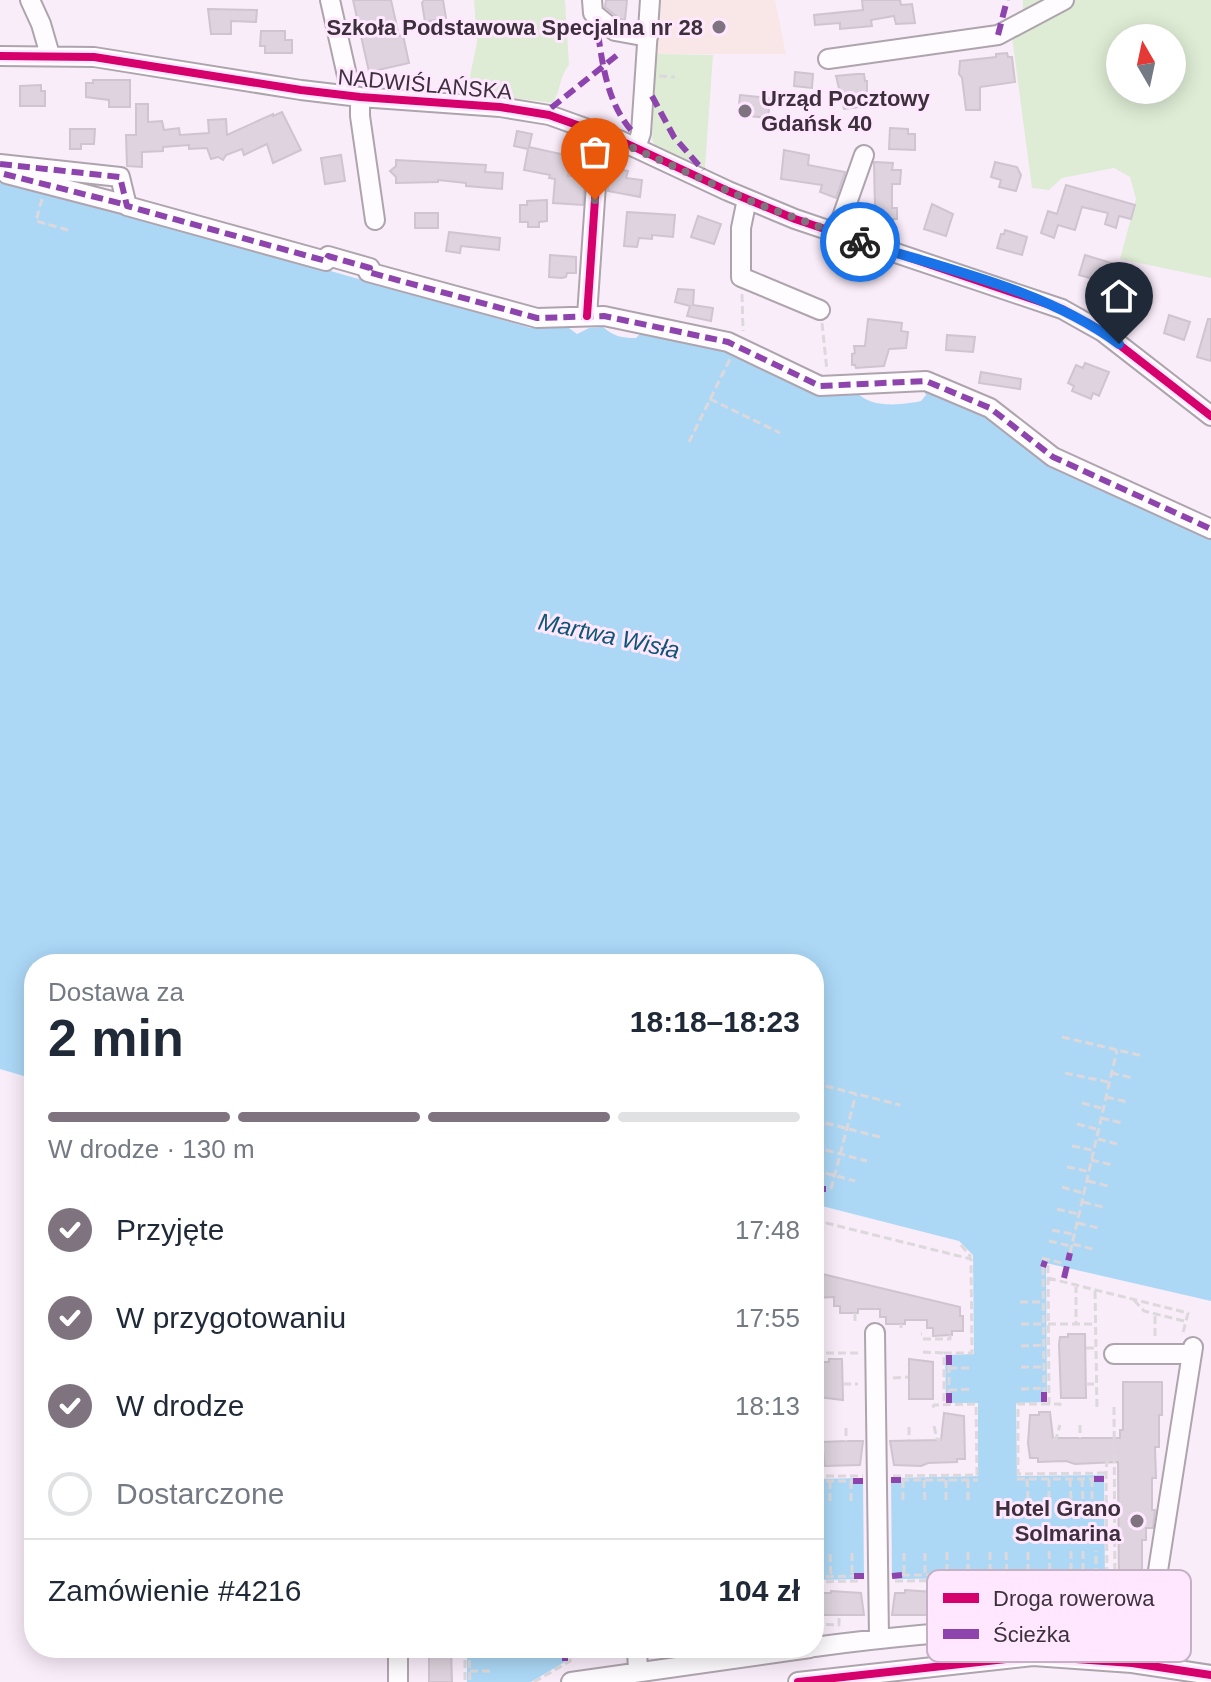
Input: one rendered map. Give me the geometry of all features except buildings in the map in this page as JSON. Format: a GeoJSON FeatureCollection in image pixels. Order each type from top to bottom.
{"type":"FeatureCollection","features":[{"type":"Feature","properties":{"kind":"street"},"geometry":{"type":"LineString","coordinates":[[30,0],[50,55]]}},
{"type":"Feature","properties":{"kind":"street"},"geometry":{"type":"LineString","coordinates":[[330,0],[348,80],[360,116],[375,220]]}},
{"type":"Feature","properties":{"kind":"street"},"geometry":{"type":"LineString","coordinates":[[592,0],[593,13],[608,27],[648,37]]}},
{"type":"Feature","properties":{"kind":"street"},"geometry":{"type":"LineString","coordinates":[[636,148],[641,133],[650,0]]}},
{"type":"Feature","properties":{"kind":"street"},"geometry":{"type":"LineString","coordinates":[[828,59],[998,35],[1064,0]]}},
{"type":"Feature","properties":{"kind":"street","name":"NADWIŚLAŃSKA"},"geometry":{"type":"LineString","coordinates":[[0,56],[94,57],[355,96],[500,107],[549,115],[636,148],[747,199],[836,234],[1021,294],[1075,316],[1135,355],[1211,416]]}},
{"type":"Feature","properties":{"kind":"street"},"geometry":{"type":"LineString","coordinates":[[587,316],[599,141],[602,134]]}},
{"type":"Feature","properties":{"kind":"street"},"geometry":{"type":"LineString","coordinates":[[836,234],[864,155]]}},
{"type":"Feature","properties":{"kind":"street"},"geometry":{"type":"LineString","coordinates":[[2,169],[120,177],[127,206],[326,261],[328,256],[370,268],[368,272],[537,318],[604,316],[736,346],[826,387],[926,381],[990,408],[1053,457],[1211,529]]}},
{"type":"Feature","properties":{"kind":"street"},"geometry":{"type":"LineString","coordinates":[[2,169],[123,204]]}},
{"type":"Feature","properties":{"kind":"street"},"geometry":{"type":"LineString","coordinates":[[747,199],[741,228],[741,277],[820,310]]}},
{"type":"Feature","properties":{"kind":"street"},"geometry":{"type":"LineString","coordinates":[[875,1333],[879,1638]]}},
{"type":"Feature","properties":{"kind":"street"},"geometry":{"type":"LineString","coordinates":[[1114,1354],[1192,1351],[1158,1570]]}},
{"type":"Feature","properties":{"kind":"street"},"geometry":{"type":"LineString","coordinates":[[824,1646],[927,1634]]}},
{"type":"Feature","properties":{"kind":"street"},"geometry":{"type":"LineString","coordinates":[[398,1658],[398,1682]]}},
{"type":"Feature","properties":{"kind":"street"},"geometry":{"type":"LineString","coordinates":[[637,1658],[638,1672]]}},
{"type":"Feature","properties":{"kind":"street"},"geometry":{"type":"LineString","coordinates":[[571,1682],[740,1658]]}},
{"type":"Feature","properties":{"kind":"street"},"geometry":{"type":"LineString","coordinates":[[798,1682],[950,1673],[1015,1662]]}},
{"type":"Feature","properties":{"kind":"street"},"geometry":{"type":"LineString","coordinates":[[1114,1662],[1211,1675]]}},
{"type":"Feature","properties":{"kind":"path"},"geometry":{"type":"LineString","coordinates":[[653,76],[675,77]]}},
{"type":"Feature","properties":{"kind":"path"},"geometry":{"type":"LineString","coordinates":[[45,188],[36,221],[68,230]]}},
{"type":"Feature","properties":{"kind":"path"},"geometry":{"type":"LineString","coordinates":[[689,442],[743,334],[741,277]]}},
{"type":"Feature","properties":{"kind":"path"},"geometry":{"type":"LineString","coordinates":[[820,310],[828,362],[826,387]]}},
{"type":"Feature","properties":{"kind":"path"},"geometry":{"type":"LineString","coordinates":[[710,399],[780,433]]}},
{"type":"Feature","properties":{"kind":"path"},"geometry":{"type":"LineString","coordinates":[[1062,1037],[1143,1056]]}},
{"type":"Feature","properties":{"kind":"path"},"geometry":{"type":"LineString","coordinates":[[1070,1253],[1117,1050]]}},
{"type":"Feature","properties":{"kind":"path"},"geometry":{"type":"LineString","coordinates":[[1065,1073],[1109,1083]]}},
{"type":"Feature","properties":{"kind":"path"},"geometry":{"type":"LineString","coordinates":[[1111,1073],[1133,1078]]}},
{"type":"Feature","properties":{"kind":"path"},"geometry":{"type":"LineString","coordinates":[[824,1086],[900,1105]]}},
{"type":"Feature","properties":{"kind":"path"},"geometry":{"type":"LineString","coordinates":[[831,1189],[856,1094]]}},
{"type":"Feature","properties":{"kind":"path"},"geometry":{"type":"LineString","coordinates":[[1106,1097],[1128,1102]]}},
{"type":"Feature","properties":{"kind":"path"},"geometry":{"type":"LineString","coordinates":[[1082,1103],[1103,1109]]}},
{"type":"Feature","properties":{"kind":"path"},"geometry":{"type":"LineString","coordinates":[[1101,1118],[1123,1123]]}},
{"type":"Feature","properties":{"kind":"path"},"geometry":{"type":"LineString","coordinates":[[824,1122],[880,1137]]}},
{"type":"Feature","properties":{"kind":"path"},"geometry":{"type":"LineString","coordinates":[[1077,1124],[1098,1130]]}},
{"type":"Feature","properties":{"kind":"path"},"geometry":{"type":"LineString","coordinates":[[1096,1139],[1117,1144]]}},
{"type":"Feature","properties":{"kind":"path"},"geometry":{"type":"LineString","coordinates":[[1072,1146],[1093,1151]]}},
{"type":"Feature","properties":{"kind":"path"},"geometry":{"type":"LineString","coordinates":[[824,1149],[867,1161]]}},
{"type":"Feature","properties":{"kind":"path"},"geometry":{"type":"LineString","coordinates":[[1091,1160],[1113,1165]]}},
{"type":"Feature","properties":{"kind":"path"},"geometry":{"type":"LineString","coordinates":[[1067,1167],[1088,1172]]}},
{"type":"Feature","properties":{"kind":"path"},"geometry":{"type":"LineString","coordinates":[[824,1173],[855,1181]]}},
{"type":"Feature","properties":{"kind":"path"},"geometry":{"type":"LineString","coordinates":[[1086,1181],[1108,1186]]}},
{"type":"Feature","properties":{"kind":"path"},"geometry":{"type":"LineString","coordinates":[[1062,1187],[1083,1193]]}},
{"type":"Feature","properties":{"kind":"path"},"geometry":{"type":"LineString","coordinates":[[1081,1202],[1103,1207]]}},
{"type":"Feature","properties":{"kind":"path"},"geometry":{"type":"LineString","coordinates":[[1057,1209],[1078,1214]]}},
{"type":"Feature","properties":{"kind":"path"},"geometry":{"type":"LineString","coordinates":[[824,1222],[971,1259]]}},
{"type":"Feature","properties":{"kind":"path"},"geometry":{"type":"LineString","coordinates":[[1076,1223],[1098,1228]]}},
{"type":"Feature","properties":{"kind":"path"},"geometry":{"type":"LineString","coordinates":[[1052,1230],[1073,1235]]}},
{"type":"Feature","properties":{"kind":"path"},"geometry":{"type":"LineString","coordinates":[[1049,1241],[1093,1249]]}},
{"type":"Feature","properties":{"kind":"path"},"geometry":{"type":"LineString","coordinates":[[923,1352],[972,1353],[971,1259],[961,1245]]}},
{"type":"Feature","properties":{"kind":"path"},"geometry":{"type":"LineString","coordinates":[[1045,1262],[1062,1263]]}},
{"type":"Feature","properties":{"kind":"path"},"geometry":{"type":"LineString","coordinates":[[1045,1262],[1048,1278],[1046,1403]]}},
{"type":"Feature","properties":{"kind":"path"},"geometry":{"type":"LineString","coordinates":[[1021,1389],[1044,1390],[1045,1262]]}},
{"type":"Feature","properties":{"kind":"path"},"geometry":{"type":"LineString","coordinates":[[1048,1278],[1188,1313],[1186,1322],[1144,1311],[1134,1300]]}},
{"type":"Feature","properties":{"kind":"path"},"geometry":{"type":"LineString","coordinates":[[1076,1285],[1076,1324]]}},
{"type":"Feature","properties":{"kind":"path"},"geometry":{"type":"LineString","coordinates":[[1095,1290],[1097,1408]]}},
{"type":"Feature","properties":{"kind":"path"},"geometry":{"type":"LineString","coordinates":[[1020,1302],[1044,1302]]}},
{"type":"Feature","properties":{"kind":"path"},"geometry":{"type":"LineString","coordinates":[[855,1313],[855,1322]]}},
{"type":"Feature","properties":{"kind":"path"},"geometry":{"type":"LineString","coordinates":[[1155,1314],[1156,1348]]}},
{"type":"Feature","properties":{"kind":"path"},"geometry":{"type":"LineString","coordinates":[[1021,1324],[1095,1324]]}},
{"type":"Feature","properties":{"kind":"path"},"geometry":{"type":"LineString","coordinates":[[922,1336],[950,1339],[950,1335]]}},
{"type":"Feature","properties":{"kind":"path"},"geometry":{"type":"LineString","coordinates":[[1021,1346],[1044,1345]]}},
{"type":"Feature","properties":{"kind":"path"},"geometry":{"type":"LineString","coordinates":[[824,1353],[858,1353]]}},
{"type":"Feature","properties":{"kind":"path"},"geometry":{"type":"LineString","coordinates":[[947,1353],[947,1404]]}},
{"type":"Feature","properties":{"kind":"path"},"geometry":{"type":"LineString","coordinates":[[971,1368],[949,1366],[949,1391],[972,1389]]}},
{"type":"Feature","properties":{"kind":"path"},"geometry":{"type":"LineString","coordinates":[[1021,1367],[1044,1367]]}},
{"type":"Feature","properties":{"kind":"path"},"geometry":{"type":"LineString","coordinates":[[893,1378],[908,1377]]}},
{"type":"Feature","properties":{"kind":"path"},"geometry":{"type":"LineString","coordinates":[[843,1384],[858,1384]]}},
{"type":"Feature","properties":{"kind":"path"},"geometry":{"type":"LineString","coordinates":[[1086,1384],[1096,1384]]}},
{"type":"Feature","properties":{"kind":"path"},"geometry":{"type":"LineString","coordinates":[[889,1476],[977,1475],[976,1404],[934,1405],[932,1409]]}},
{"type":"Feature","properties":{"kind":"path"},"geometry":{"type":"LineString","coordinates":[[1061,1408],[1060,1404],[1018,1404],[1018,1474],[1105,1477]]}},
{"type":"Feature","properties":{"kind":"path"},"geometry":{"type":"LineString","coordinates":[[1114,1407],[1116,1570]]}},
{"type":"Feature","properties":{"kind":"path"},"geometry":{"type":"LineString","coordinates":[[1053,1439],[1056,1439],[1060,1425]]}},
{"type":"Feature","properties":{"kind":"path"},"geometry":{"type":"LineString","coordinates":[[1080,1425],[1080,1438]]}},
{"type":"Feature","properties":{"kind":"path"},"geometry":{"type":"LineString","coordinates":[[934,1426],[937,1439],[941,1440]]}},
{"type":"Feature","properties":{"kind":"path"},"geometry":{"type":"LineString","coordinates":[[909,1427],[909,1440]]}},
{"type":"Feature","properties":{"kind":"path"},"geometry":{"type":"LineString","coordinates":[[846,1428],[846,1441]]}},
{"type":"Feature","properties":{"kind":"path"},"geometry":{"type":"LineString","coordinates":[[1106,1570],[1105,1477],[1107,1461],[1114,1462]]}},
{"type":"Feature","properties":{"kind":"path"},"geometry":{"type":"LineString","coordinates":[[824,1479],[852,1479]]}},
{"type":"Feature","properties":{"kind":"path"},"geometry":{"type":"LineString","coordinates":[[824,1480],[852,1479]]}},
{"type":"Feature","properties":{"kind":"path"},"geometry":{"type":"LineString","coordinates":[[851,1504],[852,1479]]}},
{"type":"Feature","properties":{"kind":"path"},"geometry":{"type":"LineString","coordinates":[[1017,1479],[1093,1479],[1092,1501]]}},
{"type":"Feature","properties":{"kind":"path"},"geometry":{"type":"LineString","coordinates":[[1027,1479],[1028,1502]]}},
{"type":"Feature","properties":{"kind":"path"},"geometry":{"type":"LineString","coordinates":[[1049,1479],[1049,1501]]}},
{"type":"Feature","properties":{"kind":"path"},"geometry":{"type":"LineString","coordinates":[[1070,1479],[1071,1501]]}},
{"type":"Feature","properties":{"kind":"path"},"geometry":{"type":"LineString","coordinates":[[1082,1479],[1083,1501]]}},
{"type":"Feature","properties":{"kind":"path"},"geometry":{"type":"LineString","coordinates":[[903,1503],[902,1480],[978,1480]]}},
{"type":"Feature","properties":{"kind":"path"},"geometry":{"type":"LineString","coordinates":[[924,1480],[925,1503]]}},
{"type":"Feature","properties":{"kind":"path"},"geometry":{"type":"LineString","coordinates":[[946,1480],[946,1503]]}},
{"type":"Feature","properties":{"kind":"path"},"geometry":{"type":"LineString","coordinates":[[968,1480],[968,1503]]}},
{"type":"Feature","properties":{"kind":"path"},"geometry":{"type":"LineString","coordinates":[[830,1481],[830,1504]]}},
{"type":"Feature","properties":{"kind":"path"},"geometry":{"type":"LineString","coordinates":[[1049,1551],[1050,1570]]}},
{"type":"Feature","properties":{"kind":"path"},"geometry":{"type":"LineString","coordinates":[[1071,1551],[1071,1570]]}},
{"type":"Feature","properties":{"kind":"path"},"geometry":{"type":"LineString","coordinates":[[1083,1551],[1083,1570]]}},
{"type":"Feature","properties":{"kind":"path"},"geometry":{"type":"LineString","coordinates":[[1096,1551],[1096,1570]]}},
{"type":"Feature","properties":{"kind":"path"},"geometry":{"type":"LineString","coordinates":[[947,1552],[947,1570]]}},
{"type":"Feature","properties":{"kind":"path"},"geometry":{"type":"LineString","coordinates":[[968,1552],[968,1570]]}},
{"type":"Feature","properties":{"kind":"path"},"geometry":{"type":"LineString","coordinates":[[990,1552],[990,1570]]}},
{"type":"Feature","properties":{"kind":"path"},"geometry":{"type":"LineString","coordinates":[[1006,1552],[1007,1570]]}},
{"type":"Feature","properties":{"kind":"path"},"geometry":{"type":"LineString","coordinates":[[1028,1552],[1028,1570]]}},
{"type":"Feature","properties":{"kind":"path"},"geometry":{"type":"LineString","coordinates":[[824,1578],[853,1576],[852,1553]]}},
{"type":"Feature","properties":{"kind":"path"},"geometry":{"type":"LineString","coordinates":[[904,1553],[903,1575],[925,1575],[925,1553]]}},
{"type":"Feature","properties":{"kind":"path"},"geometry":{"type":"LineString","coordinates":[[830,1554],[831,1577]]}},
{"type":"Feature","properties":{"kind":"path"},"geometry":{"type":"LineString","coordinates":[[824,1579],[866,1581]]}},
{"type":"Feature","properties":{"kind":"path"},"geometry":{"type":"LineString","coordinates":[[890,1581],[927,1579]]}},
{"type":"Feature","properties":{"kind":"path"},"geometry":{"type":"LineString","coordinates":[[824,1624],[839,1625],[839,1616]]}},
{"type":"Feature","properties":{"kind":"path"},"geometry":{"type":"LineString","coordinates":[[468,1658],[468,1682]]}},
{"type":"Feature","properties":{"kind":"path"},"geometry":{"type":"LineString","coordinates":[[468,1682],[469,1658]]}},
{"type":"Feature","properties":{"kind":"path"},"geometry":{"type":"LineString","coordinates":[[534,1682],[570,1661],[569,1658]]}},
{"type":"Feature","properties":{"kind":"path"},"geometry":{"type":"LineString","coordinates":[[470,1671],[492,1671]]}},
{"type":"Feature","properties":{"kind":"shaded area","name":"Szkoła Podstawowa Specjalna nr 28"},"geometry":{"type":"Polygon","coordinates":[[[659,0],[775,0],[786,54],[656,54],[659,0]]]}},
{"type":"Feature","properties":{"kind":"green space"},"geometry":{"type":"Polygon","coordinates":[[[474,0],[565,0],[569,65],[553,103],[474,93],[470,76],[477,42],[474,0]]]}},
{"type":"Feature","properties":{"kind":"green space"},"geometry":{"type":"Polygon","coordinates":[[[1023,0],[1211,0],[1211,278],[1120,259],[1136,199],[1130,177],[1114,168],[1062,178],[1049,190],[1032,188],[1010,22],[1023,13],[1023,0]]]}},
{"type":"Feature","properties":{"kind":"green space"},"geometry":{"type":"Polygon","coordinates":[[[656,54],[713,55],[705,168],[655,145],[652,140],[656,54]]]}},
{"type":"Feature","properties":{"kind":"water","name":"Martwa Wisła"},"geometry":{"type":"Polygon","coordinates":[[[0,177],[531,328],[565,325],[577,334],[589,328],[603,327],[622,337],[636,338],[643,331],[725,347],[856,391],[877,403],[921,401],[926,395],[923,389],[993,417],[1049,464],[1177,524],[1211,535],[1211,1301],[1046,1263],[1047,1402],[1016,1403],[1017,1476],[1104,1475],[1105,1570],[927,1570],[927,1579],[892,1579],[891,1478],[978,1476],[978,1403],[946,1403],[945,1355],[974,1354],[973,1255],[959,1241],[824,1207],[824,954],[24,954],[24,1076],[0,1069],[0,177]]]}},
{"type":"Feature","properties":{"kind":"water"},"geometry":{"type":"Polygon","coordinates":[[[863,1478],[864,1579],[824,1580],[824,1479],[863,1478]]]}},
{"type":"Feature","properties":{"kind":"water"},"geometry":{"type":"Polygon","coordinates":[[[467,1658],[568,1658],[531,1682],[467,1682],[467,1658]]]}},
{"type":"Feature","properties":{"kind":"marked path"},"geometry":{"type":"LineString","coordinates":[[998,35],[1007,0]]}},
{"type":"Feature","properties":{"kind":"marked path"},"geometry":{"type":"LineString","coordinates":[[596,17],[602,62],[610,91],[631,130]]}},
{"type":"Feature","properties":{"kind":"marked path"},"geometry":{"type":"LineString","coordinates":[[551,108],[621,52]]}},
{"type":"Feature","properties":{"kind":"marked path"},"geometry":{"type":"LineString","coordinates":[[652,96],[674,137],[703,170]]}},
{"type":"Feature","properties":{"kind":"marked path"},"geometry":{"type":"LineString","coordinates":[[0,164],[120,177],[127,206],[326,261],[328,256],[370,268],[368,272],[537,318],[604,316],[728,342],[820,386],[926,381],[990,408],[1053,457],[1211,529]]}},
{"type":"Feature","properties":{"kind":"marked path"},"geometry":{"type":"LineString","coordinates":[[4,174],[123,204]]}},
{"type":"Feature","properties":{"kind":"marked path"},"geometry":{"type":"LineString","coordinates":[[824,1189],[831,1189]]}},
{"type":"Feature","properties":{"kind":"marked path"},"geometry":{"type":"LineString","coordinates":[[1064,1278],[1070,1253]]}},
{"type":"Feature","properties":{"kind":"marked path"},"geometry":{"type":"LineString","coordinates":[[1043,1267],[1045,1261]]}},
{"type":"Feature","properties":{"kind":"marked path"},"geometry":{"type":"LineString","coordinates":[[949,1355],[949,1365]]}},
{"type":"Feature","properties":{"kind":"marked path"},"geometry":{"type":"LineString","coordinates":[[1044,1392],[1044,1402]]}},
{"type":"Feature","properties":{"kind":"marked path"},"geometry":{"type":"LineString","coordinates":[[949,1393],[949,1403]]}},
{"type":"Feature","properties":{"kind":"marked path"},"geometry":{"type":"LineString","coordinates":[[1094,1479],[1104,1479]]}},
{"type":"Feature","properties":{"kind":"marked path"},"geometry":{"type":"LineString","coordinates":[[891,1480],[901,1480]]}},
{"type":"Feature","properties":{"kind":"marked path"},"geometry":{"type":"LineString","coordinates":[[853,1481],[863,1481]]}},
{"type":"Feature","properties":{"kind":"marked path"},"geometry":{"type":"LineString","coordinates":[[892,1576],[902,1575]]}},
{"type":"Feature","properties":{"kind":"marked path"},"geometry":{"type":"LineString","coordinates":[[854,1576],[864,1576]]}},
{"type":"Feature","properties":{"kind":"cycle path"},"geometry":{"type":"LineString","coordinates":[[0,56],[94,57],[301,90],[500,107],[549,115],[619,140],[795,219],[1062,309],[1103,332],[1211,416]]}},
{"type":"Feature","properties":{"kind":"cycle path"},"geometry":{"type":"LineString","coordinates":[[587,316],[599,141],[602,134]]}},
{"type":"Feature","properties":{"kind":"cycle path"},"geometry":{"type":"LineString","coordinates":[[798,1682],[979,1662]]}},
{"type":"Feature","properties":{"kind":"cycle path"},"geometry":{"type":"LineString","coordinates":[[1118,1662],[1211,1675]]}},
{"type":"Feature","properties":{"kind":"way so far"},"geometry":{"type":"LineString","coordinates":[[595,200],[602,134],[755,203],[860,242]]}},
{"type":"Feature","properties":{"kind":"place","name":"Szkoła Podstawowa Specjalna nr 28"},"geometry":{"type":"Point","coordinates":[719,27]}},
{"type":"Feature","properties":{"kind":"place","name":"Urząd Pocztowy Gdańsk 40"},"geometry":{"type":"Point","coordinates":[745,111]}},
{"type":"Feature","properties":{"kind":"place","name":"Hotel Grano Solmarina"},"geometry":{"type":"Point","coordinates":[1137,1521]}},
{"type":"Feature","properties":{"kind":"route"},"geometry":{"type":"LineString","coordinates":[[860,242],[1062,309],[1119,344]]}}]}
